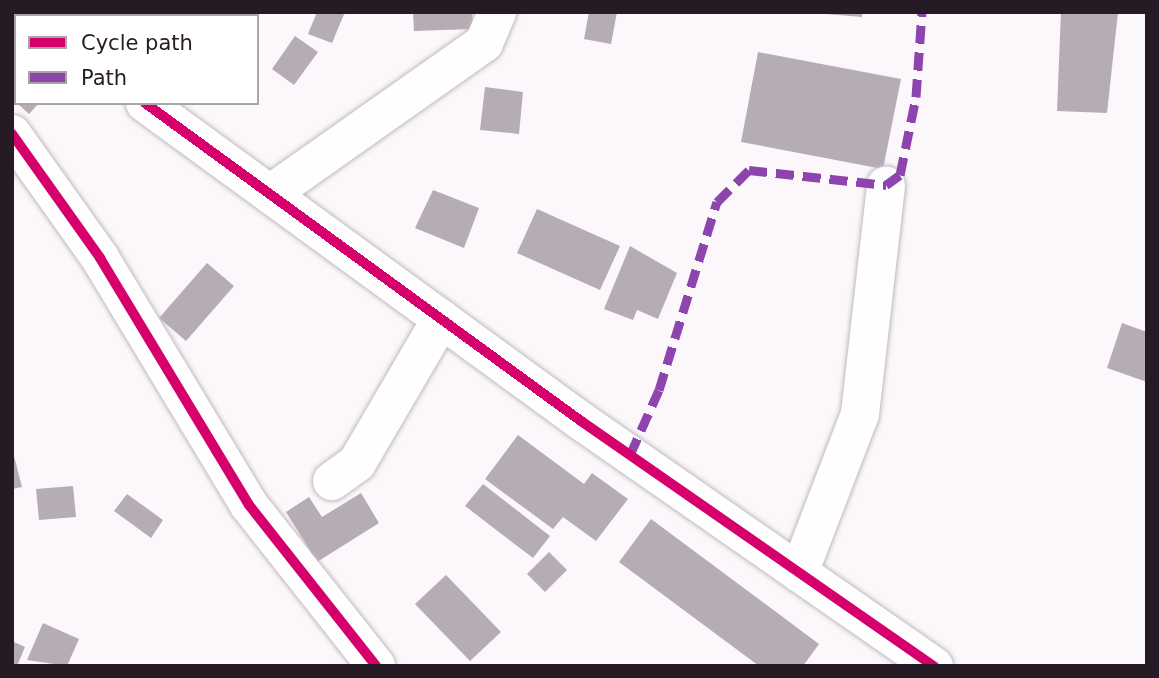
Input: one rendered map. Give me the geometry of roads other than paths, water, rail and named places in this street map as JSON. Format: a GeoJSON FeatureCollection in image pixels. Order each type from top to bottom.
{"type":"FeatureCollection","features":[{"type":"Feature","properties":{"kind":"street"},"geometry":{"type":"LineString","coordinates":[[270,194],[484,43],[497,12]]}},
{"type":"Feature","properties":{"kind":"street"},"geometry":{"type":"LineString","coordinates":[[148,105],[440,319],[934,666]]}},
{"type":"Feature","properties":{"kind":"street"},"geometry":{"type":"LineString","coordinates":[[12,135],[100,258],[249,505],[376,666]]}},
{"type":"Feature","properties":{"kind":"street"},"geometry":{"type":"LineString","coordinates":[[799,573],[860,414],[886,185]]}},
{"type":"Feature","properties":{"kind":"street"},"geometry":{"type":"LineString","coordinates":[[332,481],[357,463],[440,319]]}}]}
